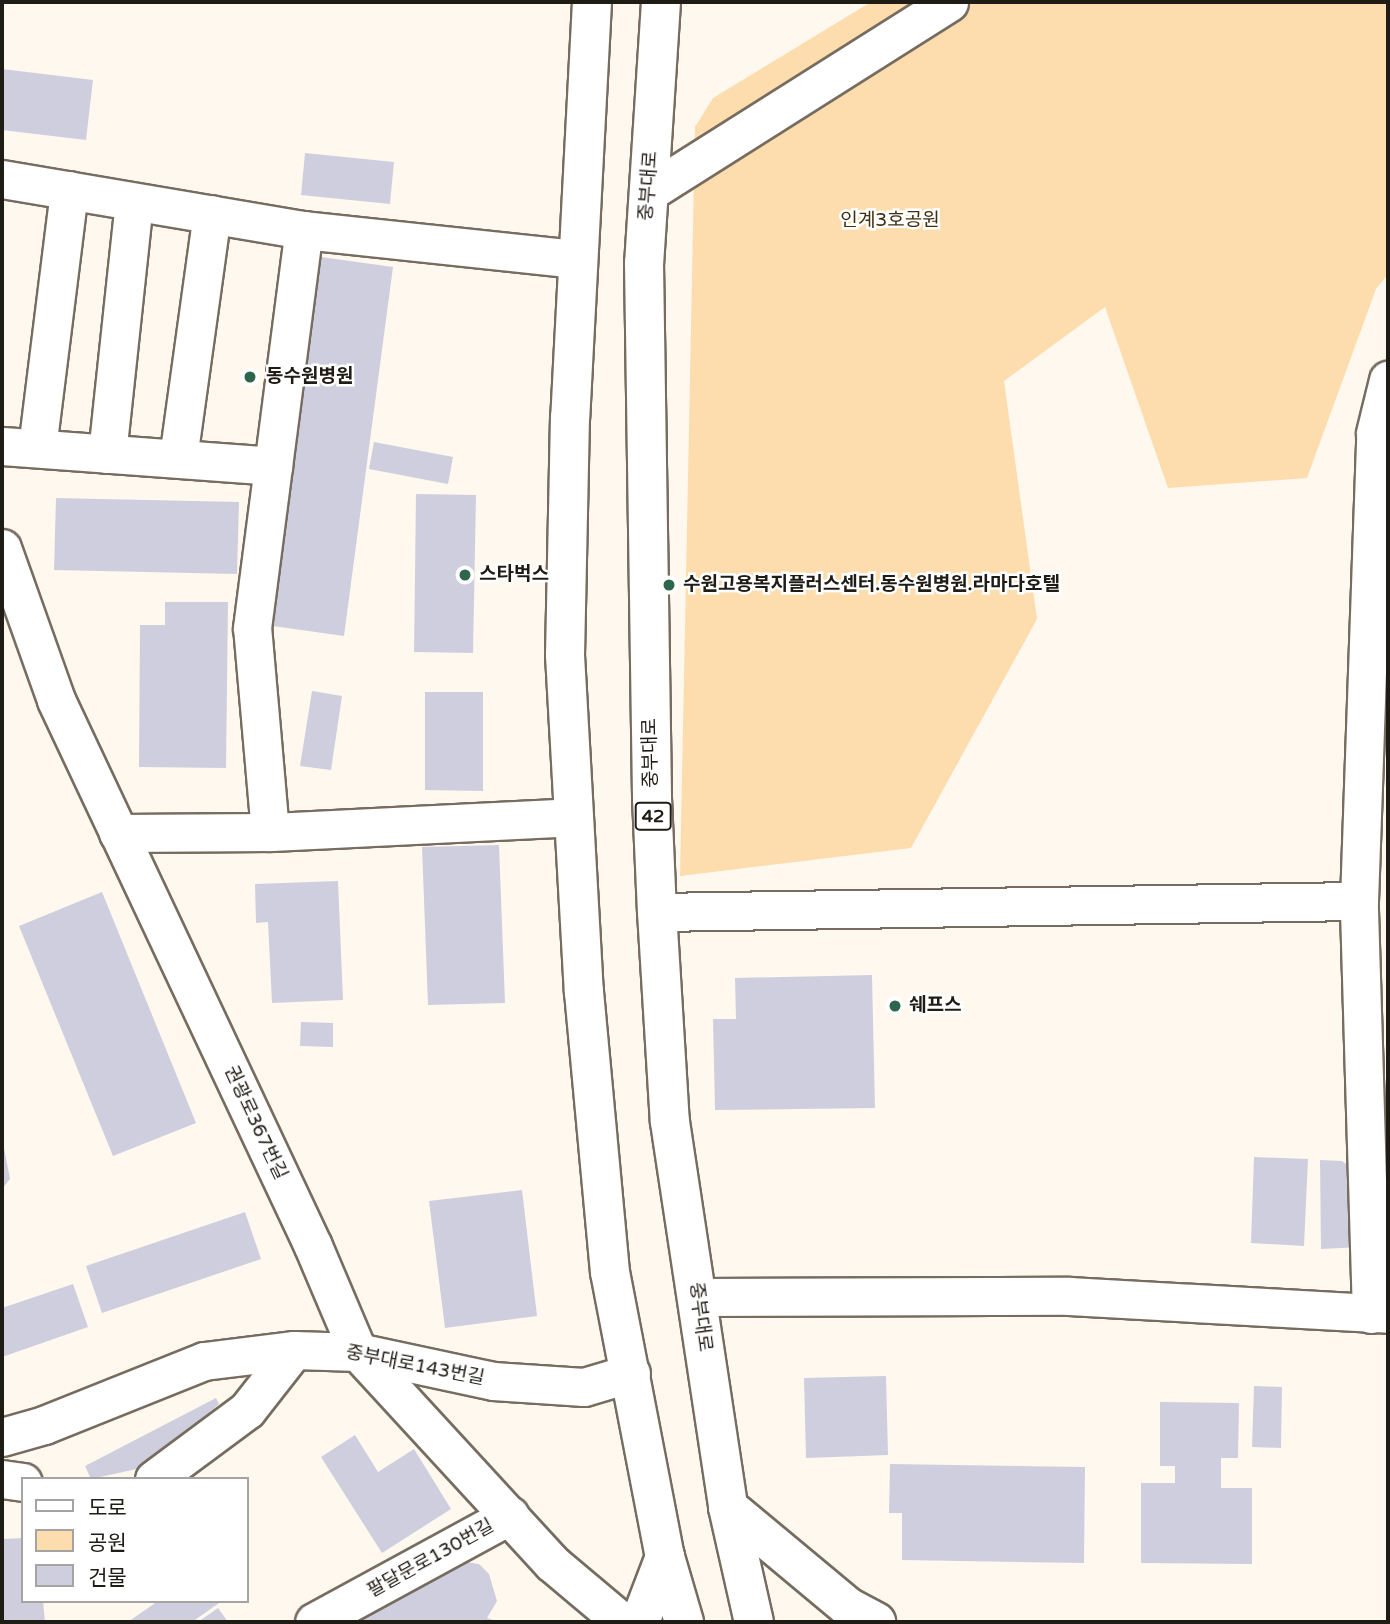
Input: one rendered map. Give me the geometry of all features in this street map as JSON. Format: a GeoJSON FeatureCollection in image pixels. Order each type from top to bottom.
{"type":"FeatureCollection","features":[{"type":"Feature","properties":{"kind":"main road"},"geometry":{"type":"LineString","coordinates":[[592,2],[570,416],[565,655],[574,817],[584,992],[610,1272],[665,1557],[684,1622]]}},
{"type":"Feature","properties":{"kind":"main road","name":"중부대로"},"geometry":{"type":"LineString","coordinates":[[661,2],[644,263],[652,798],[657,912],[670,1122],[728,1507],[754,1622]]}},
{"type":"Feature","properties":{"kind":"main road"},"geometry":{"type":"LineString","coordinates":[[728,1507],[848,1607],[876,1622]]}},
{"type":"Feature","properties":{"kind":"main road"},"geometry":{"type":"LineString","coordinates":[[640,1622],[665,1557]]}},
{"type":"Feature","properties":{"kind":"street"},"geometry":{"type":"LineString","coordinates":[[649,192],[949,2]]}},
{"type":"Feature","properties":{"kind":"street"},"geometry":{"type":"LineString","coordinates":[[2,179],[304,230],[578,259]]}},
{"type":"Feature","properties":{"kind":"street"},"geometry":{"type":"LineString","coordinates":[[69,190],[19,447],[273,466]]}},
{"type":"Feature","properties":{"kind":"street"},"geometry":{"type":"LineString","coordinates":[[107,454],[134,202]]}},
{"type":"Feature","properties":{"kind":"street"},"geometry":{"type":"LineString","coordinates":[[178,458],[212,214]]}},
{"type":"Feature","properties":{"kind":"street"},"geometry":{"type":"LineString","coordinates":[[270,832],[252,628],[304,230]]}},
{"type":"Feature","properties":{"kind":"street"},"geometry":{"type":"LineString","coordinates":[[697,1297],[1069,1296],[1379,1314],[1359,901],[1375,433],[1388,380]]}},
{"type":"Feature","properties":{"kind":"street","name":"권광로367번길"},"geometry":{"type":"LineString","coordinates":[[2,548],[56,700],[307,1233],[358,1352],[552,1563],[622,1622]]}},
{"type":"Feature","properties":{"kind":"street"},"geometry":{"type":"LineString","coordinates":[[2,634],[18,594]]}},
{"type":"Feature","properties":{"kind":"street"},"geometry":{"type":"LineString","coordinates":[[118,833],[270,832],[574,817]]}},
{"type":"Feature","properties":{"kind":"street"},"geometry":{"type":"LineString","coordinates":[[657,912],[1359,901]]}},
{"type":"Feature","properties":{"kind":"street"},"geometry":{"type":"LineString","coordinates":[[157,1477],[247,1410],[294,1350]]}},
{"type":"Feature","properties":{"kind":"street","name":"중부대로143번길"},"geometry":{"type":"LineString","coordinates":[[2,1437],[44,1425],[204,1361],[294,1350],[358,1352],[493,1381],[584,1387],[631,1373]]}},
{"type":"Feature","properties":{"kind":"street"},"geometry":{"type":"LineString","coordinates":[[2,1479],[21,1482]]}},
{"type":"Feature","properties":{"kind":"street","name":"팔달문로130번길"},"geometry":{"type":"LineString","coordinates":[[314,1622],[510,1515]]}},
{"type":"Feature","properties":{"kind":"green space","name":"인계3호공원"},"geometry":{"type":"Polygon","coordinates":[[[871,2],[1388,2],[1388,274],[1376,289],[1307,478],[1168,488],[1105,307],[1004,381],[1037,619],[911,848],[680,876],[695,127],[713,98],[871,2]]]}},
{"type":"Feature","properties":{"kind":"building"},"geometry":{"type":"Polygon","coordinates":[[[2,69],[93,80],[86,140],[2,130],[2,69]]]}},
{"type":"Feature","properties":{"kind":"building"},"geometry":{"type":"Polygon","coordinates":[[[305,153],[394,162],[390,204],[301,195],[305,153]]]}},
{"type":"Feature","properties":{"kind":"building"},"geometry":{"type":"Polygon","coordinates":[[[321,257],[393,267],[344,636],[273,626],[321,257]]]}},
{"type":"Feature","properties":{"kind":"building"},"geometry":{"type":"Polygon","coordinates":[[[374,442],[453,457],[448,484],[369,469],[374,442]]]}},
{"type":"Feature","properties":{"kind":"building"},"geometry":{"type":"Polygon","coordinates":[[[416,494],[476,495],[473,653],[414,652],[416,494]]]}},
{"type":"Feature","properties":{"kind":"building"},"geometry":{"type":"Polygon","coordinates":[[[56,498],[239,502],[237,574],[54,570],[56,498]]]}},
{"type":"Feature","properties":{"kind":"building"},"geometry":{"type":"Polygon","coordinates":[[[165,602],[228,602],[226,768],[139,767],[140,625],[165,625],[165,602]]]}},
{"type":"Feature","properties":{"kind":"building"},"geometry":{"type":"Polygon","coordinates":[[[312,691],[342,696],[331,770],[300,766],[312,691]]]}},
{"type":"Feature","properties":{"kind":"building"},"geometry":{"type":"Polygon","coordinates":[[[425,692],[483,692],[483,791],[425,790],[425,692]]]}},
{"type":"Feature","properties":{"kind":"building"},"geometry":{"type":"Polygon","coordinates":[[[499,845],[505,1003],[428,1005],[422,847],[499,845]]]}},
{"type":"Feature","properties":{"kind":"building"},"geometry":{"type":"Polygon","coordinates":[[[338,881],[343,1000],[272,1003],[268,922],[256,923],[255,884],[338,881]]]}},
{"type":"Feature","properties":{"kind":"building"},"geometry":{"type":"Polygon","coordinates":[[[102,892],[196,1123],[113,1156],[19,926],[102,892]]]}},
{"type":"Feature","properties":{"kind":"building"},"geometry":{"type":"Polygon","coordinates":[[[872,975],[875,1108],[715,1110],[713,1019],[736,1019],[735,978],[872,975]]]}},
{"type":"Feature","properties":{"kind":"building"},"geometry":{"type":"Polygon","coordinates":[[[301,1022],[333,1023],[333,1047],[300,1046],[301,1022]]]}},
{"type":"Feature","properties":{"kind":"building"},"geometry":{"type":"Polygon","coordinates":[[[2,1137],[10,1179],[2,1189],[2,1137]]]}},
{"type":"Feature","properties":{"kind":"building"},"geometry":{"type":"Polygon","coordinates":[[[1254,1157],[1308,1159],[1304,1246],[1251,1243],[1254,1157]]]}},
{"type":"Feature","properties":{"kind":"building"},"geometry":{"type":"Polygon","coordinates":[[[1320,1160],[1342,1161],[1359,1174],[1362,1247],[1321,1249],[1320,1160]]]}},
{"type":"Feature","properties":{"kind":"building"},"geometry":{"type":"Polygon","coordinates":[[[522,1190],[537,1316],[445,1328],[429,1201],[522,1190]]]}},
{"type":"Feature","properties":{"kind":"building"},"geometry":{"type":"Polygon","coordinates":[[[245,1212],[261,1259],[102,1313],[86,1266],[245,1212]]]}},
{"type":"Feature","properties":{"kind":"building"},"geometry":{"type":"Polygon","coordinates":[[[73,1284],[88,1327],[2,1357],[2,1308],[73,1284]]]}},
{"type":"Feature","properties":{"kind":"building"},"geometry":{"type":"Polygon","coordinates":[[[886,1376],[888,1455],[806,1458],[804,1378],[886,1376]]]}},
{"type":"Feature","properties":{"kind":"building"},"geometry":{"type":"Polygon","coordinates":[[[1254,1386],[1282,1387],[1281,1448],[1252,1447],[1254,1386]]]}},
{"type":"Feature","properties":{"kind":"building"},"geometry":{"type":"Polygon","coordinates":[[[216,1398],[219,1404],[146,1467],[90,1477],[85,1466],[216,1398]]]}},
{"type":"Feature","properties":{"kind":"building"},"geometry":{"type":"Polygon","coordinates":[[[1160,1402],[1239,1403],[1238,1458],[1221,1458],[1221,1488],[1252,1488],[1252,1564],[1141,1563],[1141,1483],[1175,1483],[1175,1466],[1160,1466],[1160,1402]]]}},
{"type":"Feature","properties":{"kind":"building"},"geometry":{"type":"Polygon","coordinates":[[[355,1435],[378,1472],[414,1449],[451,1509],[382,1553],[321,1457],[355,1435]]]}},
{"type":"Feature","properties":{"kind":"building"},"geometry":{"type":"Polygon","coordinates":[[[890,1464],[1085,1467],[1084,1563],[902,1560],[902,1513],[889,1513],[890,1464]]]}},
{"type":"Feature","properties":{"kind":"building"},"geometry":{"type":"Polygon","coordinates":[[[21,1538],[21,1603],[43,1603],[45,1622],[2,1622],[2,1539],[21,1538]]]}},
{"type":"Feature","properties":{"kind":"building"},"geometry":{"type":"Polygon","coordinates":[[[453,1560],[479,1564],[489,1574],[497,1601],[487,1618],[499,1622],[350,1622],[453,1560]]]}},
{"type":"Feature","properties":{"kind":"building"},"geometry":{"type":"Polygon","coordinates":[[[155,1603],[219,1603],[192,1622],[128,1622],[155,1603]]]}},
{"type":"Feature","properties":{"kind":"building"},"geometry":{"type":"Polygon","coordinates":[[[218,1608],[228,1622],[198,1622],[218,1608]]]}},
{"type":"Feature","properties":{"kind":"place","name":"동수원병원"},"geometry":{"type":"Point","coordinates":[250,377]}},
{"type":"Feature","properties":{"kind":"place","name":"스타벅스"},"geometry":{"type":"Point","coordinates":[465,575]}},
{"type":"Feature","properties":{"kind":"place","name":"수원고용복지플러스센터.동수원병원.라마다호텔"},"geometry":{"type":"Point","coordinates":[669,585]}},
{"type":"Feature","properties":{"kind":"place","name":"쉐프스"},"geometry":{"type":"Point","coordinates":[895,1006]}}]}
